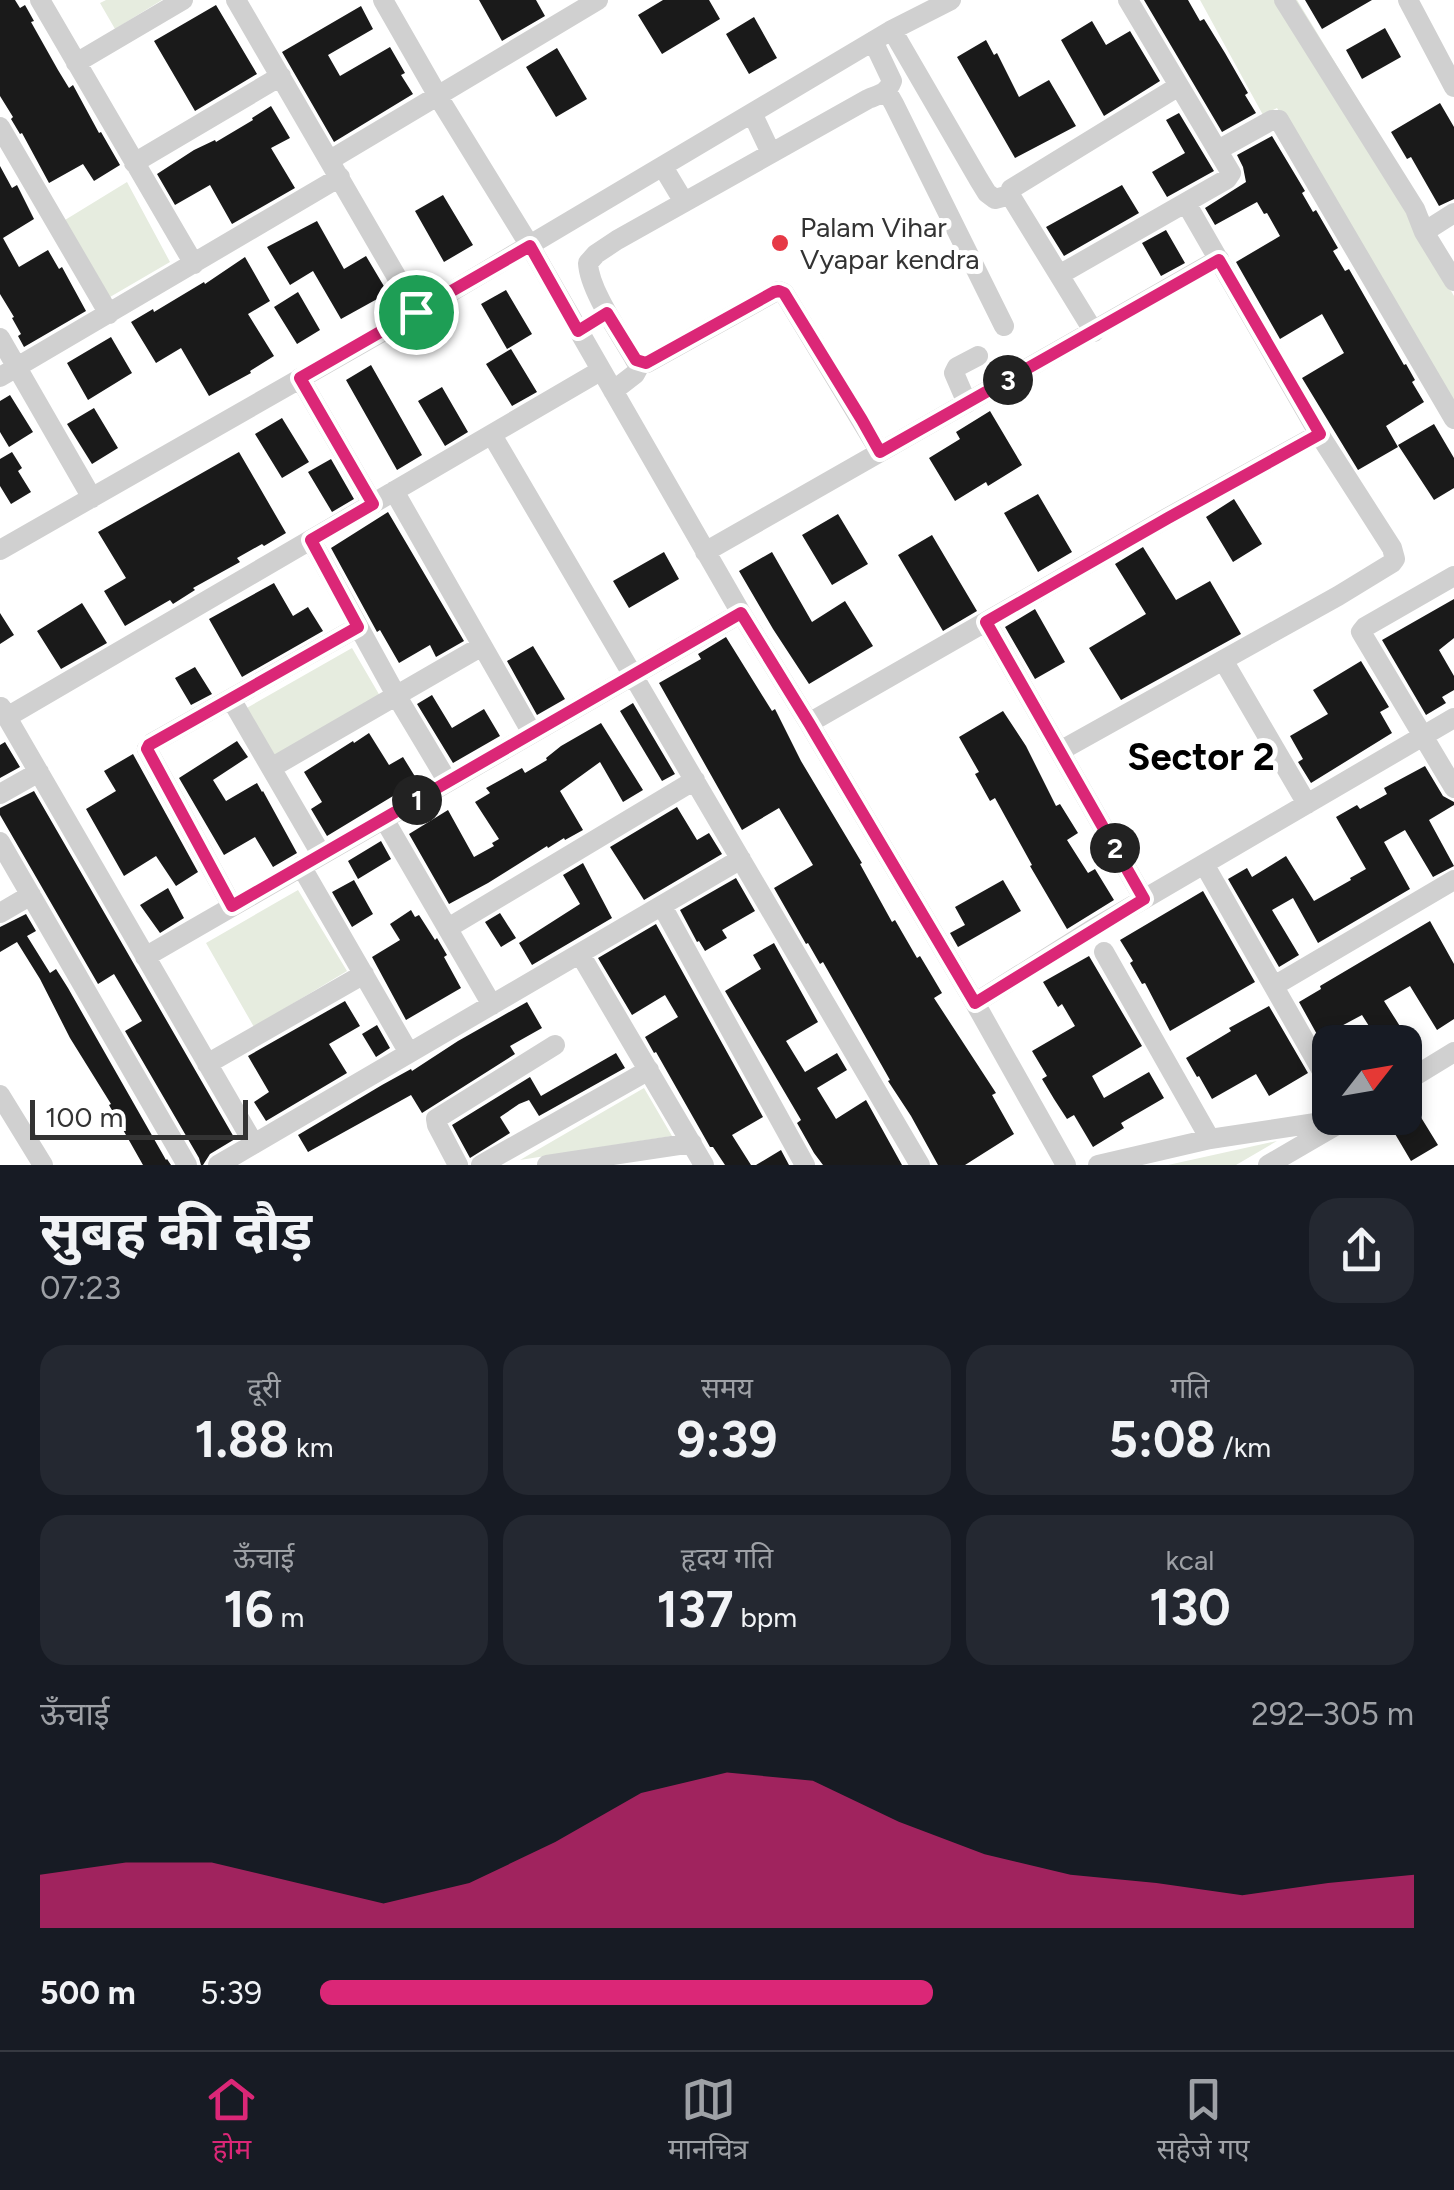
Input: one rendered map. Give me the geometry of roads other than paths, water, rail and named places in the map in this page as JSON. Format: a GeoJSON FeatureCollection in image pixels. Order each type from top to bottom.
{"type":"FeatureCollection","features":[{"type":"Feature","properties":{"kind":"street"},"geometry":{"type":"LineString","coordinates":[[40,0],[194,264]]}},
{"type":"Feature","properties":{"kind":"street"},"geometry":{"type":"LineString","coordinates":[[76,64],[182,0]]}},
{"type":"Feature","properties":{"kind":"street"},"geometry":{"type":"LineString","coordinates":[[236,0],[416,312]]}},
{"type":"Feature","properties":{"kind":"street"},"geometry":{"type":"LineString","coordinates":[[383,0],[741,613],[975,1003],[1066,1165]]}},
{"type":"Feature","properties":{"kind":"street"},"geometry":{"type":"LineString","coordinates":[[8,372],[194,264],[568,8],[598,0]]}},
{"type":"Feature","properties":{"kind":"street"},"geometry":{"type":"LineString","coordinates":[[0,550],[530,246],[892,30],[951,0]]}},
{"type":"Feature","properties":{"kind":"street"},"geometry":{"type":"LineString","coordinates":[[1059,275],[1231,173],[1128,0]]}},
{"type":"Feature","properties":{"kind":"street"},"geometry":{"type":"LineString","coordinates":[[1284,0],[1415,209],[1424,232],[1454,281]]}},
{"type":"Feature","properties":{"kind":"street"},"geometry":{"type":"LineString","coordinates":[[1408,0],[1454,87]]}},
{"type":"Feature","properties":{"kind":"street"},"geometry":{"type":"LineString","coordinates":[[1426,34],[1429,0]]}},
{"type":"Feature","properties":{"kind":"street"},"geometry":{"type":"LineString","coordinates":[[892,30],[986,192],[999,199],[1010,195]]}},
{"type":"Feature","properties":{"kind":"street"},"geometry":{"type":"LineString","coordinates":[[873,41],[892,81],[883,94],[617,240],[596,254],[588,263],[588,272],[607,313],[641,363],[779,291],[784,293],[880,452]]}},
{"type":"Feature","properties":{"kind":"street"},"geometry":{"type":"LineString","coordinates":[[134,164],[281,76]]}},
{"type":"Feature","properties":{"kind":"street"},"geometry":{"type":"LineString","coordinates":[[1094,332],[1010,195],[1011,189],[1180,86]]}},
{"type":"Feature","properties":{"kind":"street"},"geometry":{"type":"LineString","coordinates":[[883,94],[894,104],[1004,326]]}},
{"type":"Feature","properties":{"kind":"street"},"geometry":{"type":"LineString","coordinates":[[752,113],[771,153]]}},
{"type":"Feature","properties":{"kind":"street"},"geometry":{"type":"LineString","coordinates":[[1218,150],[1272,120],[1280,120],[1454,419]]}},
{"type":"Feature","properties":{"kind":"street"},"geometry":{"type":"LineString","coordinates":[[0,128],[109,314]]}},
{"type":"Feature","properties":{"kind":"street"},"geometry":{"type":"LineString","coordinates":[[663,166],[684,202]]}},
{"type":"Feature","properties":{"kind":"street"},"geometry":{"type":"LineString","coordinates":[[1060,751],[1338,596],[1395,560],[1392,548],[1320,434],[1186,203]]}},
{"type":"Feature","properties":{"kind":"street"},"geometry":{"type":"LineString","coordinates":[[1424,232],[1454,213]]}},
{"type":"Feature","properties":{"kind":"street"},"geometry":{"type":"LineString","coordinates":[[705,552],[1219,260]]}},
{"type":"Feature","properties":{"kind":"street"},"geometry":{"type":"LineString","coordinates":[[578,331],[607,313]]}},
{"type":"Feature","properties":{"kind":"street"},"geometry":{"type":"LineString","coordinates":[[0,338],[8,372],[92,498]]}},
{"type":"Feature","properties":{"kind":"street"},"geometry":{"type":"LineString","coordinates":[[968,403],[954,373],[957,367],[978,356]]}},
{"type":"Feature","properties":{"kind":"street"},"geometry":{"type":"LineString","coordinates":[[613,391],[641,363]]}},
{"type":"Feature","properties":{"kind":"street"},"geometry":{"type":"LineString","coordinates":[[254,1144],[3,711],[311,540],[600,371]]}},
{"type":"Feature","properties":{"kind":"street"},"geometry":{"type":"LineString","coordinates":[[300,378],[373,504]]}},
{"type":"Feature","properties":{"kind":"street"},"geometry":{"type":"LineString","coordinates":[[492,434],[920,1165]]}},
{"type":"Feature","properties":{"kind":"street"},"geometry":{"type":"LineString","coordinates":[[809,723],[1320,434]]}},
{"type":"Feature","properties":{"kind":"street"},"geometry":{"type":"LineString","coordinates":[[394,491],[532,733]]}},
{"type":"Feature","properties":{"kind":"street"},"geometry":{"type":"LineString","coordinates":[[311,540],[448,782]]}},
{"type":"Feature","properties":{"kind":"street"},"geometry":{"type":"LineString","coordinates":[[1454,576],[1361,632],[1454,788]]}},
{"type":"Feature","properties":{"kind":"street"},"geometry":{"type":"LineString","coordinates":[[146,957],[741,613]]}},
{"type":"Feature","properties":{"kind":"street"},"geometry":{"type":"LineString","coordinates":[[986,622],[1144,899]]}},
{"type":"Feature","properties":{"kind":"street"},"geometry":{"type":"LineString","coordinates":[[232,906],[147,749],[358,627]]}},
{"type":"Feature","properties":{"kind":"street"},"geometry":{"type":"LineString","coordinates":[[271,768],[482,646]]}},
{"type":"Feature","properties":{"kind":"street"},"geometry":{"type":"LineString","coordinates":[[1224,660],[1307,804]]}},
{"type":"Feature","properties":{"kind":"street"},"geometry":{"type":"LineString","coordinates":[[231,698],[321,854]]}},
{"type":"Feature","properties":{"kind":"street"},"geometry":{"type":"LineString","coordinates":[[975,1003],[1454,718]]}},
{"type":"Feature","properties":{"kind":"street"},"geometry":{"type":"LineString","coordinates":[[0,794],[39,772]]}},
{"type":"Feature","properties":{"kind":"street"},"geometry":{"type":"LineString","coordinates":[[448,928],[695,780]]}},
{"type":"Feature","properties":{"kind":"street"},"geometry":{"type":"LineString","coordinates":[[384,819],[492,1005]]}},
{"type":"Feature","properties":{"kind":"street"},"geometry":{"type":"LineString","coordinates":[[0,842],[187,1165]]}},
{"type":"Feature","properties":{"kind":"street"},"geometry":{"type":"LineString","coordinates":[[218,1165],[741,860]]}},
{"type":"Feature","properties":{"kind":"street"},"geometry":{"type":"LineString","coordinates":[[1204,864],[1312,1054]]}},
{"type":"Feature","properties":{"kind":"street"},"geometry":{"type":"LineString","coordinates":[[301,866],[409,1053]]}},
{"type":"Feature","properties":{"kind":"street"},"geometry":{"type":"LineString","coordinates":[[1274,986],[1454,880]]}},
{"type":"Feature","properties":{"kind":"street"},"geometry":{"type":"LineString","coordinates":[[0,912],[30,895]]}},
{"type":"Feature","properties":{"kind":"street"},"geometry":{"type":"LineString","coordinates":[[662,906],[806,1165]]}},
{"type":"Feature","properties":{"kind":"street"},"geometry":{"type":"LineString","coordinates":[[1104,952],[1210,1139]]}},
{"type":"Feature","properties":{"kind":"street"},"geometry":{"type":"LineString","coordinates":[[580,954],[704,1165]]}},
{"type":"Feature","properties":{"kind":"street"},"geometry":{"type":"LineString","coordinates":[[207,1064],[364,974]]}},
{"type":"Feature","properties":{"kind":"street"},"geometry":{"type":"LineString","coordinates":[[458,1165],[436,1119],[555,1045]]}},
{"type":"Feature","properties":{"kind":"street"},"geometry":{"type":"LineString","coordinates":[[1422,1072],[1454,1052]]}},
{"type":"Feature","properties":{"kind":"street"},"geometry":{"type":"LineString","coordinates":[[481,1165],[649,1070]]}},
{"type":"Feature","properties":{"kind":"street"},"geometry":{"type":"LineString","coordinates":[[0,1095],[43,1165]]}},
{"type":"Feature","properties":{"kind":"street"},"geometry":{"type":"LineString","coordinates":[[1098,1165],[1210,1139],[1312,1123]]}},
{"type":"Feature","properties":{"kind":"street"},"geometry":{"type":"LineString","coordinates":[[1268,1165],[1319,1135]]}},
{"type":"Feature","properties":{"kind":"street"},"geometry":{"type":"LineString","coordinates":[[547,1165],[692,1143]]}},
{"type":"Feature","properties":{"kind":"place","name":"Palam Vihar Vyapar kendra"},"geometry":{"type":"Point","coordinates":[780,243]}},
{"type":"Feature","properties":{"kind":"district","name":"Sector 2"},"geometry":{"type":"Point","coordinates":[1201,757]}}]}
